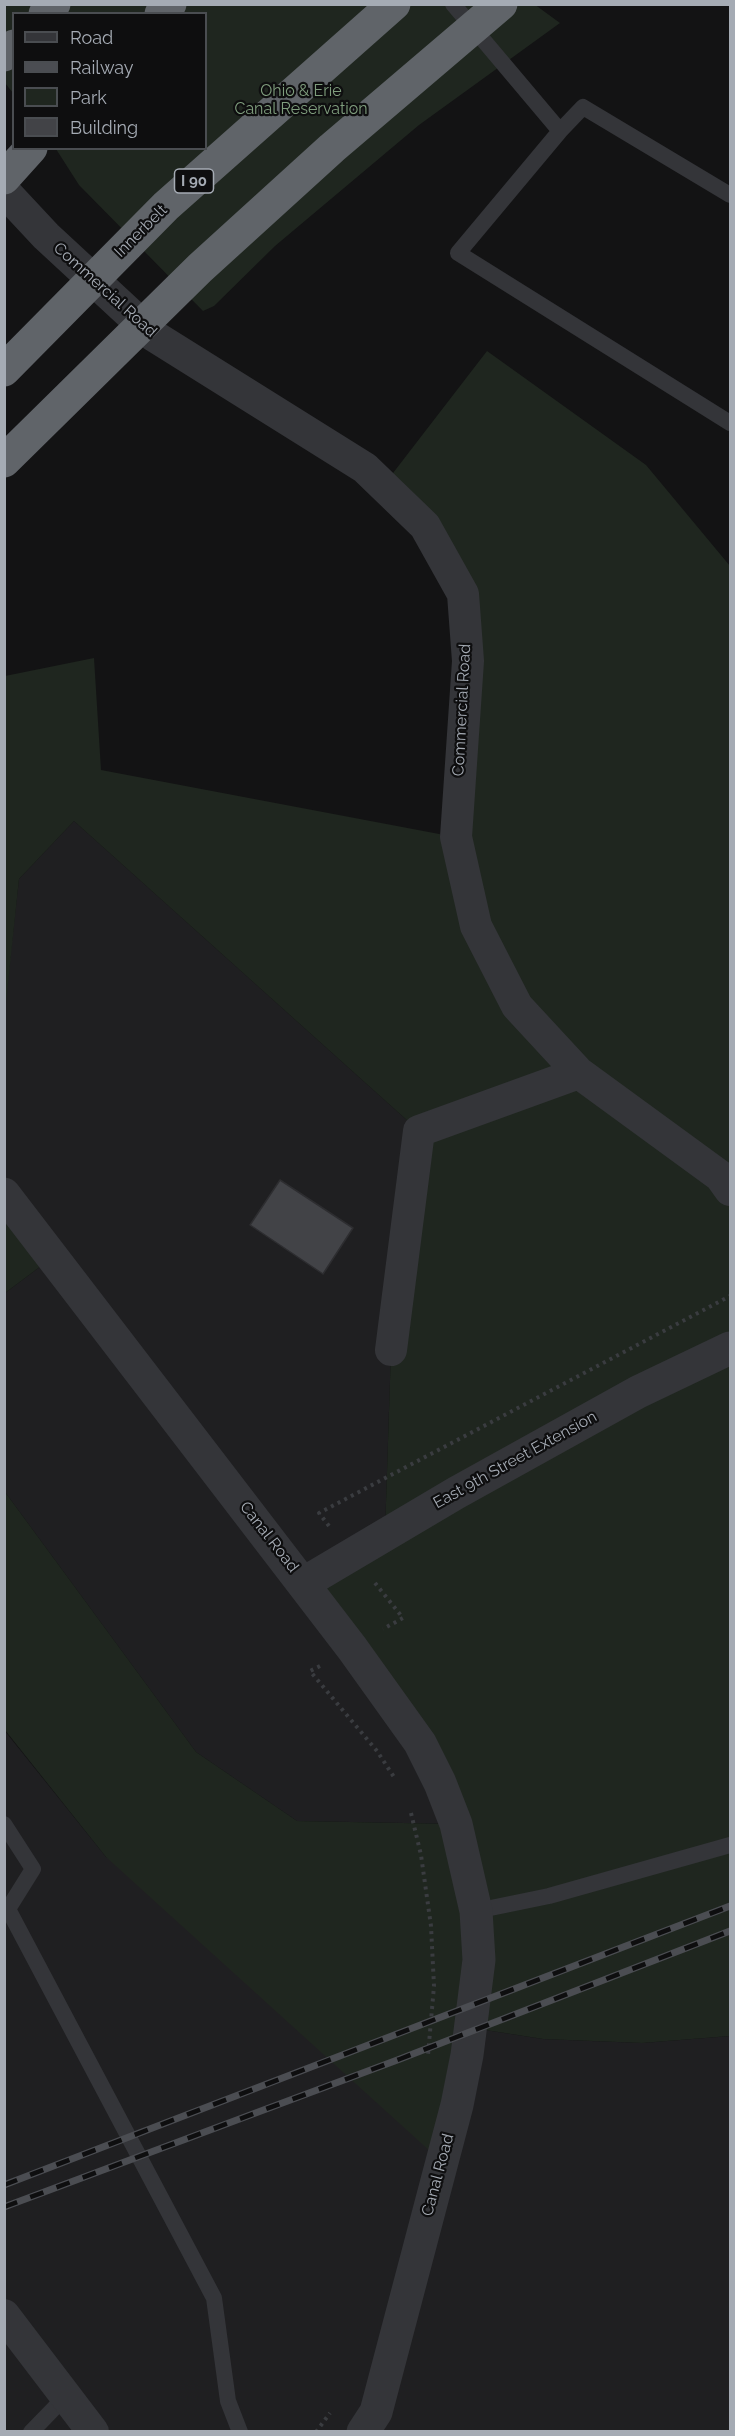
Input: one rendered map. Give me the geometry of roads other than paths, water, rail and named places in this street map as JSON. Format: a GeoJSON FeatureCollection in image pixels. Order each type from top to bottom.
{"type":"FeatureCollection","features":[{"type":"Feature","properties":{"kind":"highway","name":"Innerbelt"},"geometry":{"type":"LineString","coordinates":[[4,370],[166,206],[394,4]]}},
{"type":"Feature","properties":{"kind":"highway"},"geometry":{"type":"LineString","coordinates":[[4,461],[209,260],[332,148],[501,4]]}},
{"type":"Feature","properties":{"kind":"highway"},"geometry":{"type":"LineString","coordinates":[[4,178],[29,150]]}},
{"type":"Feature","properties":{"kind":"street","name":"Commercial Road"},"geometry":{"type":"LineString","coordinates":[[4,191],[46,236],[154,336],[365,468],[425,526],[462,594],[468,661],[456,837],[476,926],[517,1006],[579,1072],[720,1176],[730,1190]]}},
{"type":"Feature","properties":{"kind":"street"},"geometry":{"type":"LineString","coordinates":[[391,1350],[419,1131],[579,1072]]}},
{"type":"Feature","properties":{"kind":"street","name":"Canal Road"},"geometry":{"type":"LineString","coordinates":[[4,1194],[304,1583],[420,1743],[440,1783],[456,1824],[476,1911],[479,1960],[475,1992],[457,2105],[376,2412],[363,2432]]}},
{"type":"Feature","properties":{"kind":"street","name":"East 9th Street Extension"},"geometry":{"type":"LineString","coordinates":[[304,1583],[456,1492],[638,1392],[730,1348]]}},
{"type":"Feature","properties":{"kind":"street"},"geometry":{"type":"LineString","coordinates":[[4,2314],[93,2432]]}},
{"type":"Feature","properties":{"kind":"lane"},"geometry":{"type":"LineString","coordinates":[[453,4],[560,131]]}},
{"type":"Feature","properties":{"kind":"lane"},"geometry":{"type":"LineString","coordinates":[[730,195],[583,106],[458,253],[730,423]]}},
{"type":"Feature","properties":{"kind":"lane"},"geometry":{"type":"LineString","coordinates":[[4,1824],[33,1869],[8,1910],[214,2298],[228,2401],[240,2432]]}},
{"type":"Feature","properties":{"kind":"lane"},"geometry":{"type":"LineString","coordinates":[[476,1911],[549,1896],[730,1845]]}},
{"type":"Feature","properties":{"kind":"lane"},"geometry":{"type":"LineString","coordinates":[[31,2432],[66,2396]]}},
{"type":"Feature","properties":{"kind":"railway"},"geometry":{"type":"LineString","coordinates":[[4,2185],[730,1906]]}},
{"type":"Feature","properties":{"kind":"railway"},"geometry":{"type":"LineString","coordinates":[[4,2207],[400,2059],[730,1931]]}},
{"type":"Feature","properties":{"kind":"park label","name":"Ohio & Erie Canal Reservation"},"geometry":{"type":"Point","coordinates":[301,100]}}]}
